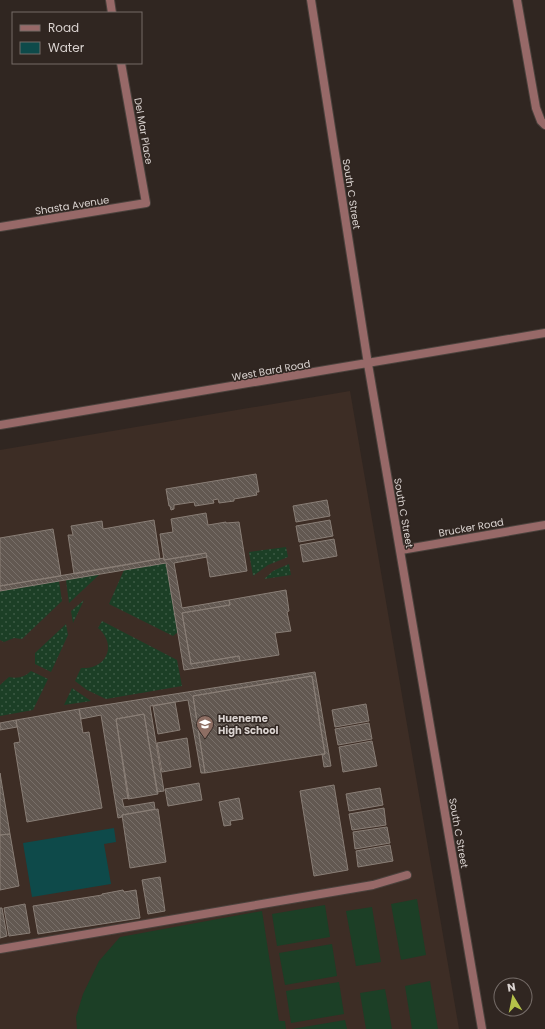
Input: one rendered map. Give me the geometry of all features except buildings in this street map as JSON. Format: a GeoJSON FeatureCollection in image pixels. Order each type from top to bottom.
{"type":"FeatureCollection","features":[{"type":"Feature","properties":{"kind":"street"},"geometry":{"type":"LineString","coordinates":[[110,0],[112,12]]}},
{"type":"Feature","properties":{"kind":"street","name":"South C Street"},"geometry":{"type":"LineString","coordinates":[[311,0],[368,364],[482,1029]]}},
{"type":"Feature","properties":{"kind":"street"},"geometry":{"type":"LineString","coordinates":[[517,0],[536,108],[541,121],[545,125]]}},
{"type":"Feature","properties":{"kind":"street","name":"Del Mar Place"},"geometry":{"type":"LineString","coordinates":[[122,64],[146,203]]}},
{"type":"Feature","properties":{"kind":"street","name":"Shasta Avenue"},"geometry":{"type":"LineString","coordinates":[[0,227],[146,203]]}},
{"type":"Feature","properties":{"kind":"street","name":"West Bard Road"},"geometry":{"type":"LineString","coordinates":[[0,425],[545,333]]}},
{"type":"Feature","properties":{"kind":"street","name":"Brucker Road"},"geometry":{"type":"LineString","coordinates":[[401,550],[545,525]]}},
{"type":"Feature","properties":{"kind":"street"},"geometry":{"type":"LineString","coordinates":[[0,949],[373,886],[407,875]]}},
{"type":"Feature","properties":{"kind":"shaded area","name":"Hueneme High School"},"geometry":{"type":"Polygon","coordinates":[[[350,391],[459,1029],[0,1029],[0,450],[350,391]]]}},
{"type":"Feature","properties":{"kind":"green space"},"geometry":{"type":"Polygon","coordinates":[[[286,547],[288,557],[268,565],[253,576],[249,552],[286,547]]]}},
{"type":"Feature","properties":{"kind":"green space"},"geometry":{"type":"Polygon","coordinates":[[[166,563],[178,632],[173,636],[109,604],[124,570],[166,563]]]}},
{"type":"Feature","properties":{"kind":"green space"},"geometry":{"type":"Polygon","coordinates":[[[289,564],[291,575],[264,579],[273,571],[289,564]]]}},
{"type":"Feature","properties":{"kind":"green space"},"geometry":{"type":"Polygon","coordinates":[[[100,574],[69,603],[66,580],[100,574]]]}},
{"type":"Feature","properties":{"kind":"green space"},"geometry":{"type":"Polygon","coordinates":[[[59,581],[62,601],[22,639],[14,638],[4,642],[0,640],[0,591],[59,581]]]}},
{"type":"Feature","properties":{"kind":"green space"},"geometry":{"type":"Polygon","coordinates":[[[84,600],[73,623],[71,611],[84,600]]]}},
{"type":"Feature","properties":{"kind":"green space"},"geometry":{"type":"Polygon","coordinates":[[[102,621],[177,660],[182,686],[106,699],[87,690],[75,681],[81,668],[90,668],[97,665],[103,661],[106,655],[108,649],[107,642],[104,635],[98,628],[102,621]]]}},
{"type":"Feature","properties":{"kind":"green space"},"geometry":{"type":"Polygon","coordinates":[[[66,624],[68,635],[51,672],[35,664],[35,653],[66,624]]]}},
{"type":"Feature","properties":{"kind":"green space"},"geometry":{"type":"Polygon","coordinates":[[[31,671],[48,679],[33,710],[0,716],[0,685],[9,677],[21,677],[31,671]]]}},
{"type":"Feature","properties":{"kind":"green space"},"geometry":{"type":"Polygon","coordinates":[[[72,688],[91,701],[64,705],[72,688]]]}},
{"type":"Feature","properties":{"kind":"green space"},"geometry":{"type":"Polygon","coordinates":[[[417,899],[426,955],[401,960],[391,904],[417,899]]]}},
{"type":"Feature","properties":{"kind":"green space"},"geometry":{"type":"Polygon","coordinates":[[[325,905],[330,937],[277,946],[272,914],[325,905]]]}},
{"type":"Feature","properties":{"kind":"green space"},"geometry":{"type":"Polygon","coordinates":[[[372,907],[381,962],[356,966],[346,911],[372,907]]]}},
{"type":"Feature","properties":{"kind":"green space"},"geometry":{"type":"Polygon","coordinates":[[[262,911],[279,1021],[285,1021],[286,1029],[77,1029],[76,1017],[83,994],[99,961],[120,937],[262,911]]]}},
{"type":"Feature","properties":{"kind":"green space"},"geometry":{"type":"Polygon","coordinates":[[[332,944],[337,976],[285,985],[279,953],[332,944]]]}},
{"type":"Feature","properties":{"kind":"green space"},"geometry":{"type":"Polygon","coordinates":[[[430,981],[438,1029],[412,1029],[405,986],[430,981]]]}},
{"type":"Feature","properties":{"kind":"green space"},"geometry":{"type":"Polygon","coordinates":[[[339,982],[344,1014],[291,1023],[286,991],[339,982]]]}},
{"type":"Feature","properties":{"kind":"green space"},"geometry":{"type":"Polygon","coordinates":[[[385,989],[392,1029],[366,1029],[360,993],[385,989]]]}},
{"type":"Feature","properties":{"kind":"green space"},"geometry":{"type":"Polygon","coordinates":[[[345,1020],[347,1029],[292,1029],[345,1020]]]}},
{"type":"Feature","properties":{"kind":"water"},"geometry":{"type":"Polygon","coordinates":[[[114,828],[116,842],[104,844],[111,884],[32,897],[23,843],[114,828]]]}},
{"type":"Feature","properties":{"kind":"place","name":"Hueneme High School"},"geometry":{"type":"Point","coordinates":[205,739]}}]}
